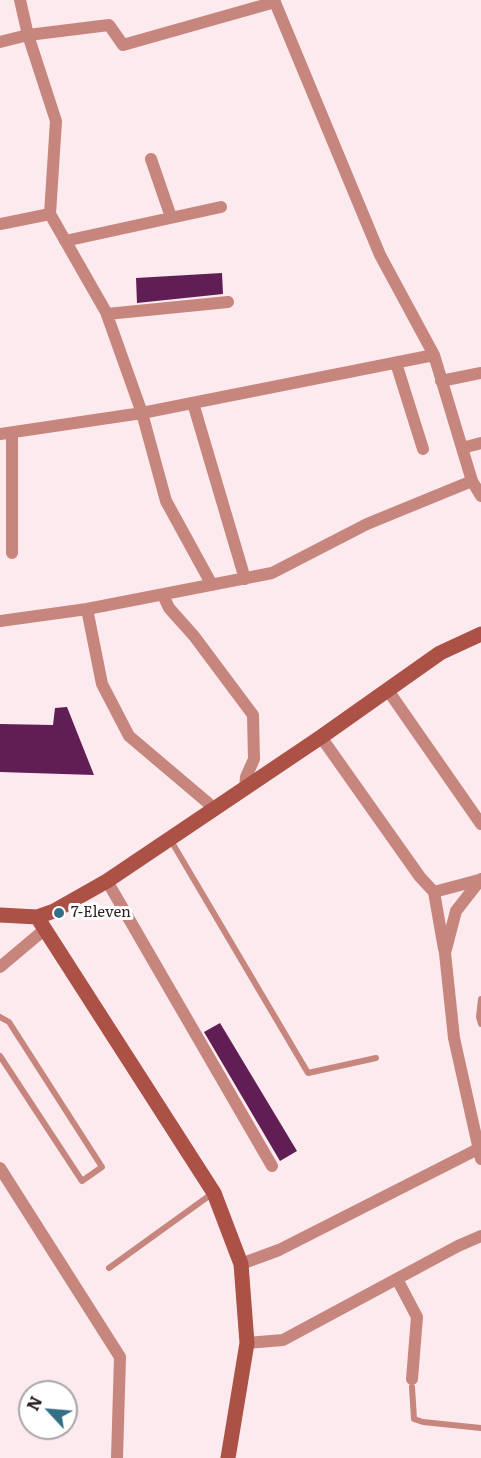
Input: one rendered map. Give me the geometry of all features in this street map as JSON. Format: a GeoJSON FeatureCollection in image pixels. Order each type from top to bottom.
{"type":"FeatureCollection","features":[{"type":"Feature","properties":{"kind":"street"},"geometry":{"type":"LineString","coordinates":[[20,0],[28,35],[56,121],[50,214],[107,314],[142,413],[166,501],[212,585]]}},
{"type":"Feature","properties":{"kind":"street"},"geometry":{"type":"LineString","coordinates":[[0,42],[28,35],[109,25],[123,45],[275,1],[380,255],[434,355],[472,481],[481,496]]}},
{"type":"Feature","properties":{"kind":"street"},"geometry":{"type":"LineString","coordinates":[[151,159],[171,218]]}},
{"type":"Feature","properties":{"kind":"street"},"geometry":{"type":"LineString","coordinates":[[65,241],[221,207]]}},
{"type":"Feature","properties":{"kind":"street"},"geometry":{"type":"LineString","coordinates":[[0,224],[50,214]]}},
{"type":"Feature","properties":{"kind":"street"},"geometry":{"type":"LineString","coordinates":[[107,314],[228,302]]}},
{"type":"Feature","properties":{"kind":"street"},"geometry":{"type":"LineString","coordinates":[[12,553],[6,434],[142,413],[434,355]]}},
{"type":"Feature","properties":{"kind":"street"},"geometry":{"type":"LineString","coordinates":[[396,363],[423,449]]}},
{"type":"Feature","properties":{"kind":"street"},"geometry":{"type":"LineString","coordinates":[[441,381],[481,373]]}},
{"type":"Feature","properties":{"kind":"street"},"geometry":{"type":"LineString","coordinates":[[193,403],[245,579]]}},
{"type":"Feature","properties":{"kind":"street"},"geometry":{"type":"LineString","coordinates":[[462,448],[481,442]]}},
{"type":"Feature","properties":{"kind":"street"},"geometry":{"type":"LineString","coordinates":[[0,621],[87,609],[272,573],[367,524],[472,481]]}},
{"type":"Feature","properties":{"kind":"street"},"geometry":{"type":"LineString","coordinates":[[163,594],[169,608],[194,636],[253,715],[254,761],[246,777],[245,788]]}},
{"type":"Feature","properties":{"kind":"street"},"geometry":{"type":"LineString","coordinates":[[87,609],[102,684],[129,736],[214,808]]}},
{"type":"Feature","properties":{"kind":"street"},"geometry":{"type":"LineString","coordinates":[[0,968],[54,911],[106,881],[321,737],[440,653],[481,634]]}},
{"type":"Feature","properties":{"kind":"street"},"geometry":{"type":"LineString","coordinates":[[387,689],[481,824]]}},
{"type":"Feature","properties":{"kind":"street"},"geometry":{"type":"LineString","coordinates":[[241,1264],[279,1250],[480,1154],[454,1038],[445,953],[434,892],[420,877],[321,737]]}},
{"type":"Feature","properties":{"kind":"street"},"geometry":{"type":"LineString","coordinates":[[434,892],[480,879]]}},
{"type":"Feature","properties":{"kind":"street"},"geometry":{"type":"LineString","coordinates":[[445,953],[456,912],[480,879]]}},
{"type":"Feature","properties":{"kind":"street"},"geometry":{"type":"LineString","coordinates":[[106,881],[272,1166]]}},
{"type":"Feature","properties":{"kind":"street"},"geometry":{"type":"LineString","coordinates":[[0,915],[40,924],[214,1193],[241,1264],[247,1343],[228,1458]]}},
{"type":"Feature","properties":{"kind":"street"},"geometry":{"type":"LineString","coordinates":[[0,1168],[120,1357],[117,1458]]}},
{"type":"Feature","properties":{"kind":"street"},"geometry":{"type":"LineString","coordinates":[[247,1343],[283,1340],[481,1236]]}},
{"type":"Feature","properties":{"kind":"street"},"geometry":{"type":"LineString","coordinates":[[397,1279],[417,1317],[412,1383]]}},
{"type":"Feature","properties":{"kind":"lane"},"geometry":{"type":"LineString","coordinates":[[170,838],[308,1073],[376,1058]]}},
{"type":"Feature","properties":{"kind":"lane"},"geometry":{"type":"LineString","coordinates":[[481,999],[479,1017],[481,1024]]}},
{"type":"Feature","properties":{"kind":"lane"},"geometry":{"type":"LineString","coordinates":[[0,1017],[9,1022],[102,1167],[82,1181],[0,1056]]}},
{"type":"Feature","properties":{"kind":"lane"},"geometry":{"type":"LineString","coordinates":[[109,1268],[214,1193]]}},
{"type":"Feature","properties":{"kind":"lane"},"geometry":{"type":"LineString","coordinates":[[412,1383],[414,1419],[481,1428]]}},
{"type":"Feature","properties":{"kind":"building"},"geometry":{"type":"Polygon","coordinates":[[[222,273],[223,294],[137,303],[136,278],[222,273]]]}},
{"type":"Feature","properties":{"kind":"building"},"geometry":{"type":"Polygon","coordinates":[[[67,707],[94,775],[0,772],[0,724],[53,725],[55,708],[67,707]]]}},
{"type":"Feature","properties":{"kind":"building"},"geometry":{"type":"Polygon","coordinates":[[[220,1023],[297,1151],[280,1161],[204,1032],[220,1023]]]}},
{"type":"Feature","properties":{"kind":"place","name":"7-Eleven"},"geometry":{"type":"Point","coordinates":[59,913]}}]}
